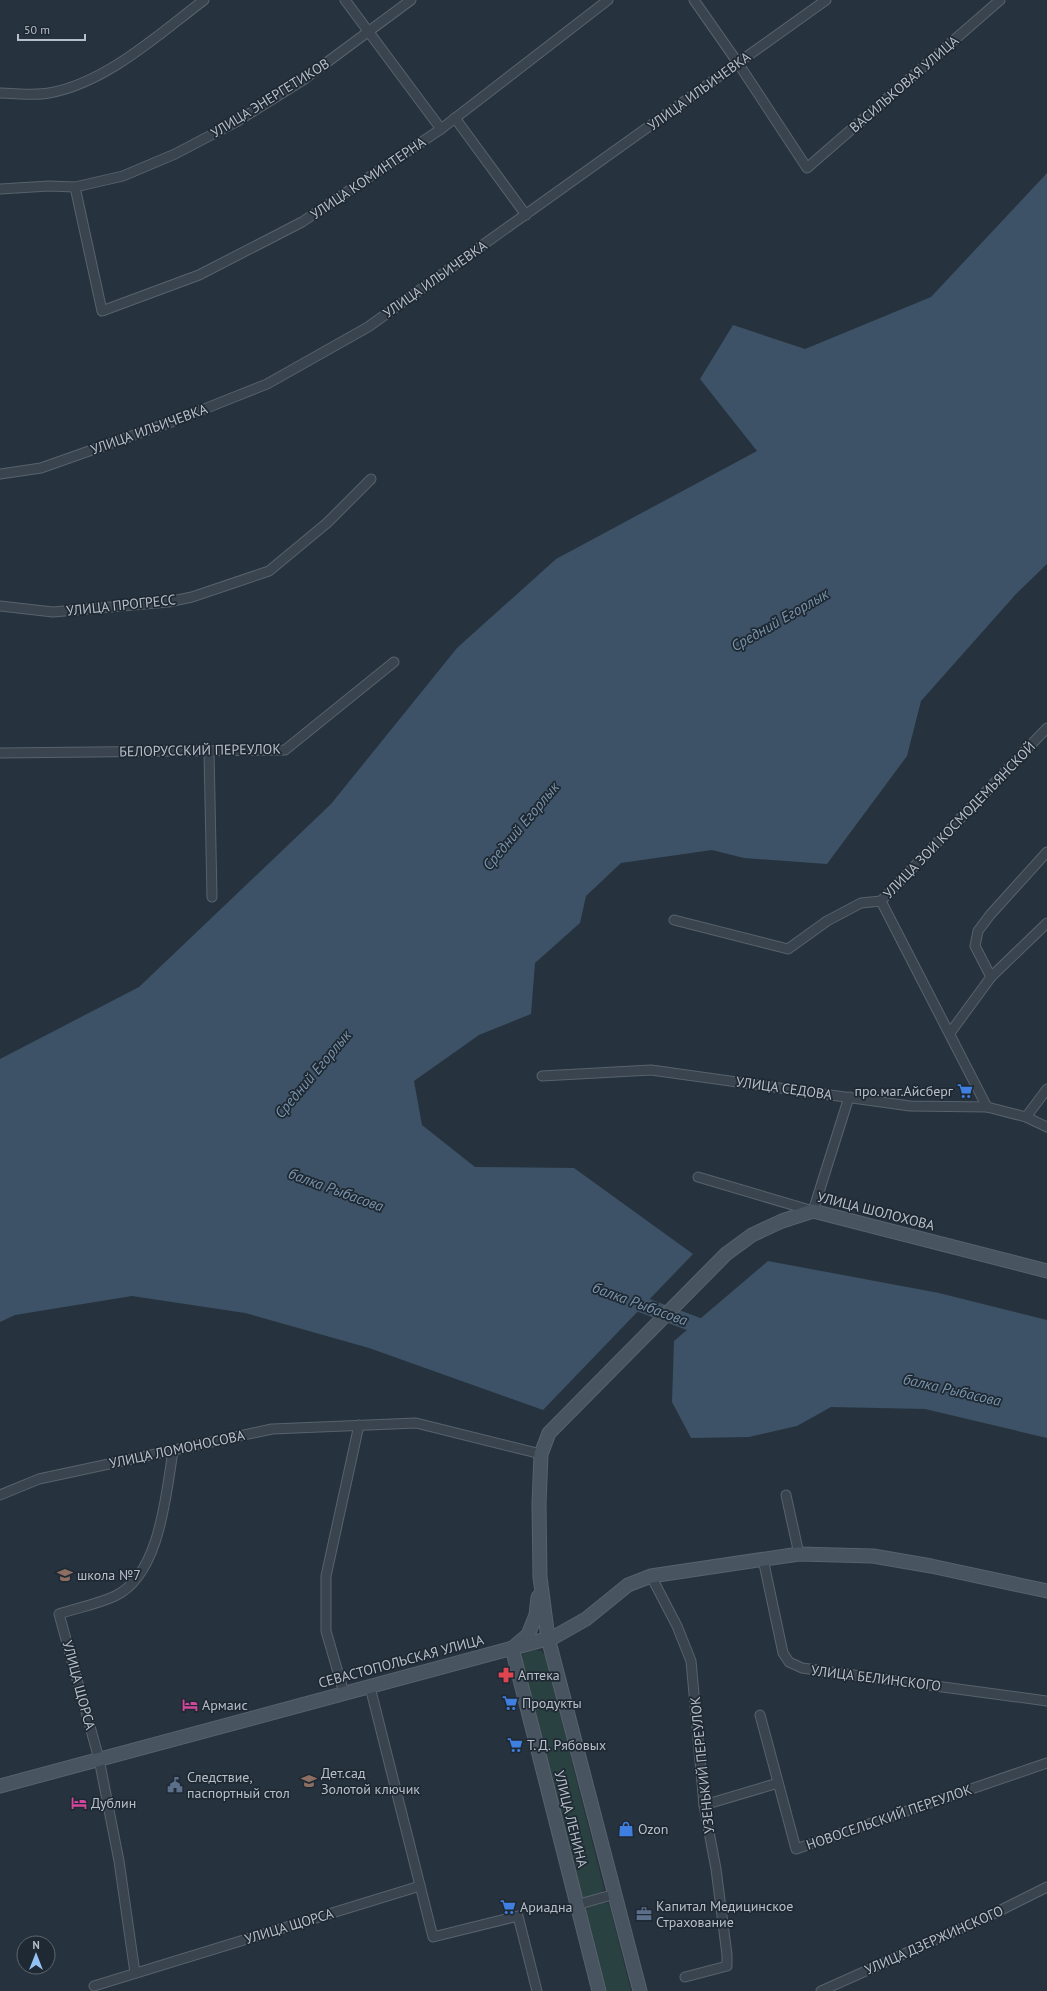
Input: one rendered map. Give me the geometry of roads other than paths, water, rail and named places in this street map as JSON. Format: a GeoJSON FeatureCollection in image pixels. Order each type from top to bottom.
{"type":"FeatureCollection","features":[{"type":"Feature","properties":{"kind":"main road"},"geometry":{"type":"LineString","coordinates":[[512,1648],[528,1635],[536,1615],[540,1577],[539,1504],[541,1454],[549,1433],[726,1254],[752,1235],[813,1211]]}},
{"type":"Feature","properties":{"kind":"main road","name":"УЛИЦА ШОЛОХОВА"},"geometry":{"type":"LineString","coordinates":[[813,1211],[1047,1271]]}},
{"type":"Feature","properties":{"kind":"main road","name":"СЕВАСТОПОЛЬСКАЯ УЛИЦА"},"geometry":{"type":"LineString","coordinates":[[0,1786],[548,1638],[586,1619],[628,1585],[651,1576],[799,1554],[873,1556],[931,1566],[1047,1591]]}},
{"type":"Feature","properties":{"kind":"main road","name":"УЛИЦА ЛЕНИНА"},"geometry":{"type":"LineString","coordinates":[[540,1577],[548,1638],[640,1991]]}},
{"type":"Feature","properties":{"kind":"main road","name":"УЛИЦА ЛЕНИНА"},"geometry":{"type":"LineString","coordinates":[[512,1648],[599,1991]]}},
{"type":"Feature","properties":{"kind":"street"},"geometry":{"type":"LineString","coordinates":[[0,93],[48,93],[81,84],[125,59],[204,0]]}},
{"type":"Feature","properties":{"kind":"street"},"geometry":{"type":"LineString","coordinates":[[345,0],[441,129]]}},
{"type":"Feature","properties":{"kind":"street","name":"УЛИЦА ЭНЕРГЕТИКОВ"},"geometry":{"type":"LineString","coordinates":[[0,189],[49,186],[75,187],[123,176],[175,154],[236,122],[303,80],[411,0]]}},
{"type":"Feature","properties":{"kind":"street","name":"УЛИЦА КОМИНТЕРНА"},"geometry":{"type":"LineString","coordinates":[[75,187],[102,311],[199,275],[302,222],[441,129],[608,0]]}},
{"type":"Feature","properties":{"kind":"street"},"geometry":{"type":"LineString","coordinates":[[694,0],[738,63]]}},
{"type":"Feature","properties":{"kind":"street","name":"УЛИЦА ИЛЬИЧЕВКА"},"geometry":{"type":"LineString","coordinates":[[0,474],[41,468],[174,420],[267,384],[368,327],[826,0]]}},
{"type":"Feature","properties":{"kind":"street","name":"ВАСИЛЬКОВАЯ УЛИЦА"},"geometry":{"type":"LineString","coordinates":[[738,63],[807,168],[1000,0]]}},
{"type":"Feature","properties":{"kind":"street"},"geometry":{"type":"LineString","coordinates":[[455,118],[526,215]]}},
{"type":"Feature","properties":{"kind":"street","name":"УЛИЦА ПРОГРЕСС"},"geometry":{"type":"LineString","coordinates":[[0,606],[53,612],[168,602],[192,597],[269,571],[327,523],[371,479]]}},
{"type":"Feature","properties":{"kind":"street","name":"БЕЛОРУССКИЙ ПЕРЕУЛОК"},"geometry":{"type":"LineString","coordinates":[[0,753],[285,750],[394,662]]}},
{"type":"Feature","properties":{"kind":"street","name":"УЛИЦА ЗОИ КОСМОДЕМЬЯНСКОЙ"},"geometry":{"type":"LineString","coordinates":[[987,1107],[881,901],[1047,728]]}},
{"type":"Feature","properties":{"kind":"street"},"geometry":{"type":"LineString","coordinates":[[210,751],[212,897]]}},
{"type":"Feature","properties":{"kind":"street"},"geometry":{"type":"LineString","coordinates":[[992,977],[975,946],[978,931],[990,915],[1047,852]]}},
{"type":"Feature","properties":{"kind":"street"},"geometry":{"type":"LineString","coordinates":[[674,920],[788,949],[827,921],[861,903],[881,901]]}},
{"type":"Feature","properties":{"kind":"street"},"geometry":{"type":"LineString","coordinates":[[950,1033],[992,977],[1047,923]]}},
{"type":"Feature","properties":{"kind":"street","name":"УЛИЦА СЕДОВА"},"geometry":{"type":"LineString","coordinates":[[542,1076],[651,1070],[910,1106],[987,1107],[1026,1117],[1047,1127]]}},
{"type":"Feature","properties":{"kind":"street"},"geometry":{"type":"LineString","coordinates":[[1026,1117],[1047,1089]]}},
{"type":"Feature","properties":{"kind":"street"},"geometry":{"type":"LineString","coordinates":[[813,1211],[849,1097]]}},
{"type":"Feature","properties":{"kind":"street","name":"УЛИЦА ШОЛОХОВА"},"geometry":{"type":"LineString","coordinates":[[698,1177],[813,1211]]}},
{"type":"Feature","properties":{"kind":"street","name":"УЛИЦА ЛОМОНОСОВА"},"geometry":{"type":"LineString","coordinates":[[0,1495],[39,1479],[272,1429],[416,1423],[541,1454]]}},
{"type":"Feature","properties":{"kind":"street"},"geometry":{"type":"LineString","coordinates":[[344,1693],[326,1631],[326,1576],[359,1425]]}},
{"type":"Feature","properties":{"kind":"street","name":"УЛИЦА ЩОРСА"},"geometry":{"type":"LineString","coordinates":[[135,1973],[119,1861],[99,1759],[59,1614],[116,1596],[134,1581],[154,1549],[163,1510],[173,1451]]}},
{"type":"Feature","properties":{"kind":"street"},"geometry":{"type":"LineString","coordinates":[[786,1495],[799,1554]]}},
{"type":"Feature","properties":{"kind":"street","name":"УЛИЦА БЕЛИНСКОГО"},"geometry":{"type":"LineString","coordinates":[[763,1559],[783,1653],[789,1662],[802,1668],[1047,1701]]}},
{"type":"Feature","properties":{"kind":"street","name":"УЗЕНЬКИЙ ПЕРЕУЛОК"},"geometry":{"type":"LineString","coordinates":[[651,1576],[677,1626],[691,1661],[704,1805],[716,1869],[727,1966],[685,1977]]}},
{"type":"Feature","properties":{"kind":"street"},"geometry":{"type":"LineString","coordinates":[[370,1687],[433,1937],[518,1916],[537,1991]]}},
{"type":"Feature","properties":{"kind":"street","name":"НОВОСЕЛЬСКИЙ ПЕРЕУЛОК"},"geometry":{"type":"LineString","coordinates":[[760,1715],[796,1849],[1047,1763]]}},
{"type":"Feature","properties":{"kind":"street"},"geometry":{"type":"LineString","coordinates":[[704,1805],[778,1783]]}},
{"type":"Feature","properties":{"kind":"street","name":"УЛИЦА ЩОРСА"},"geometry":{"type":"LineString","coordinates":[[94,1986],[420,1886]]}},
{"type":"Feature","properties":{"kind":"street","name":"УЛИЦА ДЗЕРЖИНСКОГО"},"geometry":{"type":"LineString","coordinates":[[821,1991],[993,1914],[1047,1887]]}},
{"type":"Feature","properties":{"kind":"street"},"geometry":{"type":"LineString","coordinates":[[576,1905],[615,1894]]}},
{"type":"Feature","properties":{"kind":"water","name":"Средний Егорлык"},"geometry":{"type":"Polygon","coordinates":[[[1047,173],[1047,564],[1016,594],[921,701],[907,756],[827,864],[744,858],[712,850],[621,863],[586,896],[580,923],[535,963],[531,1014],[479,1035],[414,1081],[422,1125],[475,1167],[574,1168],[693,1254],[543,1410],[369,1348],[245,1313],[132,1296],[15,1315],[0,1322],[0,1059],[139,987],[331,804],[457,648],[556,559],[757,451],[700,379],[733,325],[805,349],[931,297],[1047,173]]]}},
{"type":"Feature","properties":{"kind":"water"},"geometry":{"type":"Polygon","coordinates":[[[768,1261],[939,1293],[1047,1320],[1047,1438],[925,1409],[831,1407],[797,1426],[749,1437],[691,1438],[672,1402],[674,1341],[768,1261]]]}},
{"type":"Feature","properties":{"kind":"waterway","name":"балка Рыбасова"},"geometry":{"type":"LineString","coordinates":[[624,1298],[715,1332]]}},
{"type":"Feature","properties":{"kind":"place","name":"про.маг.Айсберг"},"geometry":{"type":"Point","coordinates":[965,1091]}},
{"type":"Feature","properties":{"kind":"place","name":"школа №7"},"geometry":{"type":"Point","coordinates":[65,1575]}},
{"type":"Feature","properties":{"kind":"place","name":"Аптека"},"geometry":{"type":"Point","coordinates":[506,1675]}},
{"type":"Feature","properties":{"kind":"place","name":"Продукты"},"geometry":{"type":"Point","coordinates":[510,1703]}},
{"type":"Feature","properties":{"kind":"place","name":"Армаис"},"geometry":{"type":"Point","coordinates":[190,1705]}},
{"type":"Feature","properties":{"kind":"place","name":"Т. Д. Рябовых"},"geometry":{"type":"Point","coordinates":[515,1745]}},
{"type":"Feature","properties":{"kind":"place","name":"Дет.сад Золотой ключик"},"geometry":{"type":"Point","coordinates":[309,1781]}},
{"type":"Feature","properties":{"kind":"place","name":"Следствие, паспортный стол"},"geometry":{"type":"Point","coordinates":[175,1785]}},
{"type":"Feature","properties":{"kind":"place","name":"Дублин"},"geometry":{"type":"Point","coordinates":[79,1803]}},
{"type":"Feature","properties":{"kind":"place","name":"Ozon"},"geometry":{"type":"Point","coordinates":[626,1829]}},
{"type":"Feature","properties":{"kind":"place","name":"Ариадна"},"geometry":{"type":"Point","coordinates":[508,1907]}},
{"type":"Feature","properties":{"kind":"place","name":"Капитал Медицинское Страхование"},"geometry":{"type":"Point","coordinates":[644,1914]}}]}
